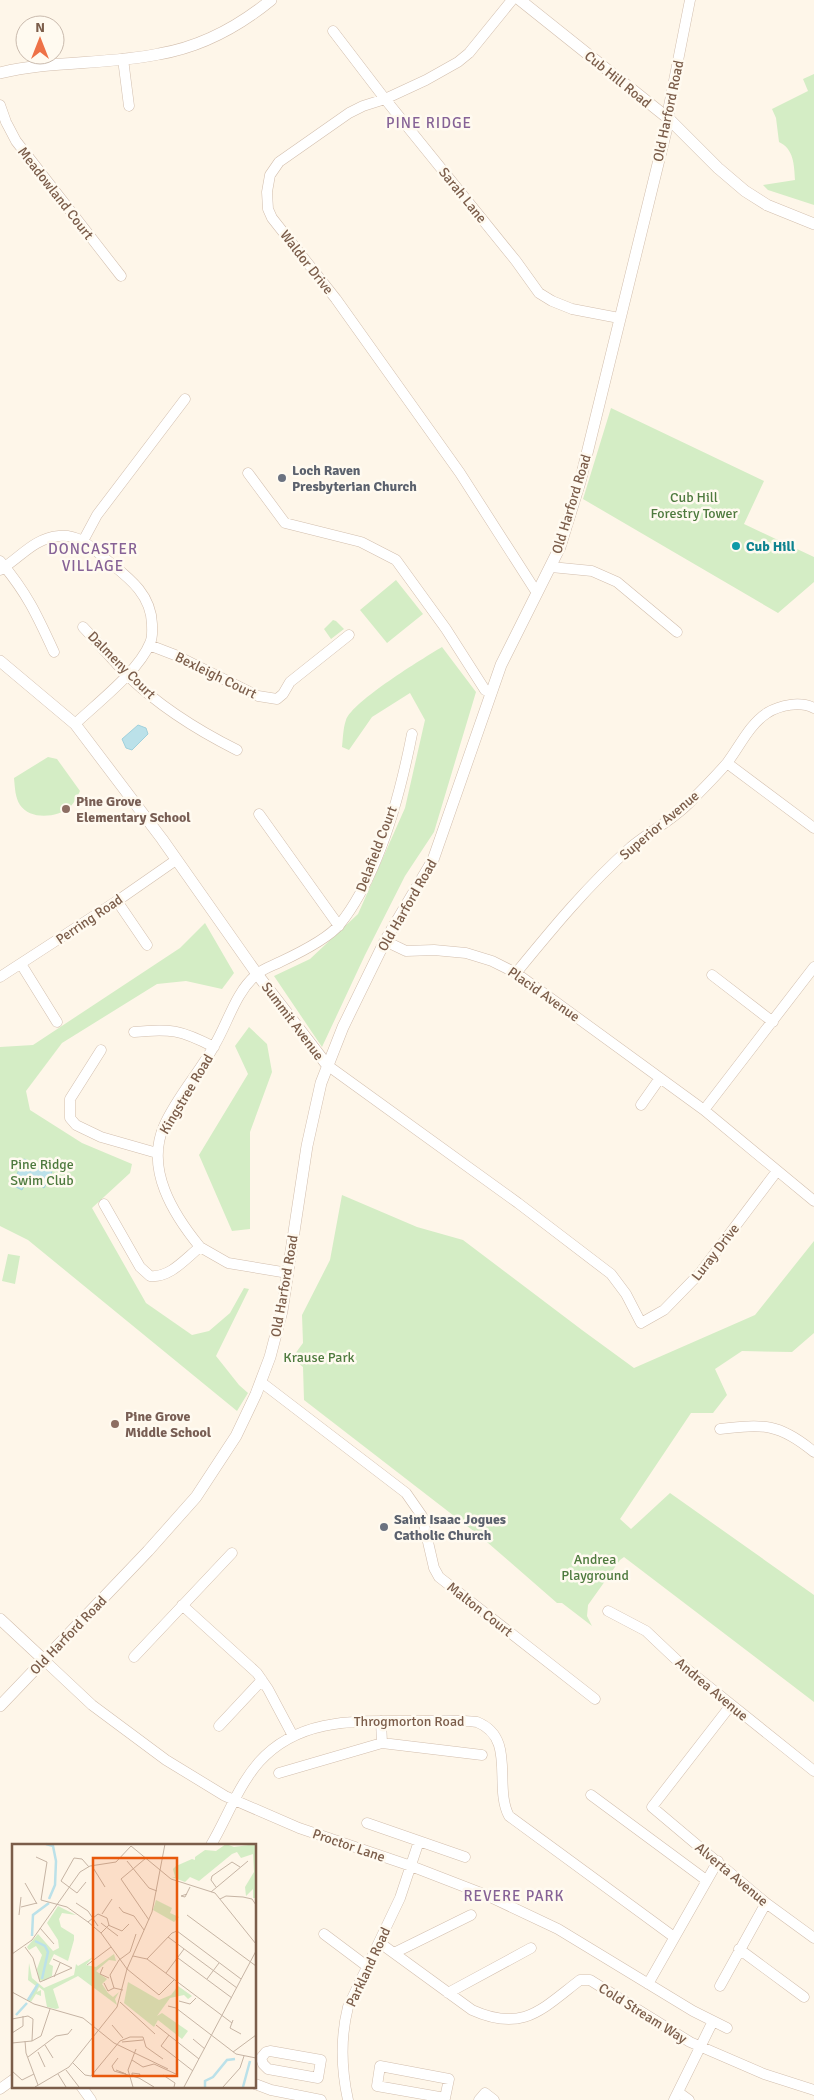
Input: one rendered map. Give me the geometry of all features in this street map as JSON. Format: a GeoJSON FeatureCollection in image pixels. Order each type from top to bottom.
{"type":"FeatureCollection","features":[{"type":"Feature","properties":{"kind":"street"},"geometry":{"type":"LineString","coordinates":[[0,73],[57,64],[160,54],[199,43],[240,23],[271,0]]}},
{"type":"Feature","properties":{"kind":"street","name":"Waldor Drive"},"geometry":{"type":"LineString","coordinates":[[512,0],[469,53],[458,62],[426,80],[349,113],[279,162],[268,183],[268,209],[272,218],[336,299],[460,473],[537,593]]}},
{"type":"Feature","properties":{"kind":"street","name":"Cub Hill Road"},"geometry":{"type":"LineString","coordinates":[[520,0],[668,119],[745,192],[767,204],[814,224]]}},
{"type":"Feature","properties":{"kind":"street","name":"Old Harford Road"},"geometry":{"type":"LineString","coordinates":[[0,1706],[196,1497],[236,1436],[261,1382],[278,1329],[308,1136],[316,1098],[327,1065],[343,1027],[386,941],[433,860],[449,818],[490,692],[505,655],[563,540],[576,498],[668,119],[690,0]]}},
{"type":"Feature","properties":{"kind":"street","name":"Sarah Lane"},"geometry":{"type":"LineString","coordinates":[[333,31],[385,99],[516,261],[539,294],[572,309],[619,318]]}},
{"type":"Feature","properties":{"kind":"street"},"geometry":{"type":"LineString","coordinates":[[124,59],[129,106]]}},
{"type":"Feature","properties":{"kind":"street","name":"Meadowland Court"},"geometry":{"type":"LineString","coordinates":[[0,106],[16,141],[121,276]]}},
{"type":"Feature","properties":{"kind":"street"},"geometry":{"type":"LineString","coordinates":[[83,541],[97,515],[185,399]]}},
{"type":"Feature","properties":{"kind":"street"},"geometry":{"type":"LineString","coordinates":[[248,472],[285,523],[361,542],[396,560],[446,629],[485,690],[490,692]]}},
{"type":"Feature","properties":{"kind":"street"},"geometry":{"type":"LineString","coordinates":[[54,652],[29,599],[2,566],[38,541],[47,538],[73,536],[83,541],[132,581],[141,591],[152,616],[152,634],[144,656],[127,675],[75,724]]}},
{"type":"Feature","properties":{"kind":"street"},"geometry":{"type":"LineString","coordinates":[[551,567],[592,571],[617,582],[677,632]]}},
{"type":"Feature","properties":{"kind":"street","name":"Dalmeny Court"},"geometry":{"type":"LineString","coordinates":[[83,627],[127,675],[173,713],[237,750]]}},
{"type":"Feature","properties":{"kind":"street","name":"Bexleigh Court"},"geometry":{"type":"LineString","coordinates":[[149,645],[175,655],[258,696],[276,699],[283,694],[290,682],[349,635]]}},
{"type":"Feature","properties":{"kind":"street","name":"Summit Avenue"},"geometry":{"type":"LineString","coordinates":[[0,661],[75,724],[162,839],[257,974],[327,1065],[510,1197],[611,1274],[626,1294],[641,1323]]}},
{"type":"Feature","properties":{"kind":"street","name":"Superior Avenue"},"geometry":{"type":"LineString","coordinates":[[516,973],[584,892],[632,846],[687,806],[727,763],[757,721],[769,712],[781,707],[801,704],[814,708]]}},
{"type":"Feature","properties":{"kind":"street","name":"Delafield Court"},"geometry":{"type":"LineString","coordinates":[[257,974],[292,956],[339,926],[362,891],[382,843],[404,773],[412,734]]}},
{"type":"Feature","properties":{"kind":"street"},"geometry":{"type":"LineString","coordinates":[[727,763],[814,828]]}},
{"type":"Feature","properties":{"kind":"street"},"geometry":{"type":"LineString","coordinates":[[258,814],[339,926]]}},
{"type":"Feature","properties":{"kind":"street","name":"Perring Road"},"geometry":{"type":"LineString","coordinates":[[0,977],[176,860]]}},
{"type":"Feature","properties":{"kind":"street"},"geometry":{"type":"LineString","coordinates":[[117,901],[147,945]]}},
{"type":"Feature","properties":{"kind":"street","name":"Placid Avenue"},"geometry":{"type":"LineString","coordinates":[[386,941],[406,951],[466,952],[492,961],[516,973],[704,1110],[814,1201]]}},
{"type":"Feature","properties":{"kind":"street"},"geometry":{"type":"LineString","coordinates":[[21,964],[57,1022]]}},
{"type":"Feature","properties":{"kind":"street"},"geometry":{"type":"LineString","coordinates":[[704,1110],[814,967]]}},
{"type":"Feature","properties":{"kind":"street","name":"Kingstree Road"},"geometry":{"type":"LineString","coordinates":[[257,974],[238,997],[214,1047],[164,1125],[157,1153],[162,1182],[170,1201],[182,1225],[200,1247],[214,1257],[228,1263],[288,1273]]}},
{"type":"Feature","properties":{"kind":"street"},"geometry":{"type":"LineString","coordinates":[[712,975],[773,1022]]}},
{"type":"Feature","properties":{"kind":"street"},"geometry":{"type":"LineString","coordinates":[[134,1032],[160,1029],[175,1030],[188,1034],[214,1047]]}},
{"type":"Feature","properties":{"kind":"street"},"geometry":{"type":"LineString","coordinates":[[101,1050],[70,1099],[70,1118],[76,1125],[101,1138],[157,1153]]}},
{"type":"Feature","properties":{"kind":"street"},"geometry":{"type":"LineString","coordinates":[[641,1105],[660,1078]]}},
{"type":"Feature","properties":{"kind":"street","name":"Luray Drive"},"geometry":{"type":"LineString","coordinates":[[641,1323],[664,1310],[700,1273],[777,1170]]}},
{"type":"Feature","properties":{"kind":"street"},"geometry":{"type":"LineString","coordinates":[[104,1204],[140,1267],[150,1276],[161,1276],[168,1273],[200,1247]]}},
{"type":"Feature","properties":{"kind":"street","name":"Malton Court"},"geometry":{"type":"LineString","coordinates":[[261,1382],[406,1493],[422,1516],[434,1568],[439,1577],[595,1699]]}},
{"type":"Feature","properties":{"kind":"street"},"geometry":{"type":"LineString","coordinates":[[720,1428],[758,1425],[775,1429],[785,1432],[814,1452]]}},
{"type":"Feature","properties":{"kind":"street"},"geometry":{"type":"LineString","coordinates":[[134,1656],[232,1553]]}},
{"type":"Feature","properties":{"kind":"street"},"geometry":{"type":"LineString","coordinates":[[182,1605],[212,1630],[262,1680],[293,1736]]}},
{"type":"Feature","properties":{"kind":"street","name":"Andrea Avenue"},"geometry":{"type":"LineString","coordinates":[[608,1611],[646,1631],[683,1666],[814,1771]]}},
{"type":"Feature","properties":{"kind":"street","name":"Proctor Lane"},"geometry":{"type":"LineString","coordinates":[[0,1619],[92,1705],[166,1760],[235,1800],[299,1828],[411,1866],[486,1895],[558,1929],[648,1984],[727,2028]]}},
{"type":"Feature","properties":{"kind":"street"},"geometry":{"type":"LineString","coordinates":[[219,1726],[262,1680]]}},
{"type":"Feature","properties":{"kind":"street","name":"Alverta Avenue"},"geometry":{"type":"LineString","coordinates":[[732,1705],[652,1807],[766,1903],[814,1938]]}},
{"type":"Feature","properties":{"kind":"street","name":"Throgmorton Road"},"geometry":{"type":"LineString","coordinates":[[212,1844],[247,1777],[260,1761],[278,1745],[293,1736],[325,1724],[357,1721],[477,1722],[494,1734],[500,1747],[503,1799],[509,1816],[674,1936]]}},
{"type":"Feature","properties":{"kind":"street"},"geometry":{"type":"LineString","coordinates":[[381,1721],[382,1743]]}},
{"type":"Feature","properties":{"kind":"street"},"geometry":{"type":"LineString","coordinates":[[279,1773],[382,1743],[482,1755]]}},
{"type":"Feature","properties":{"kind":"street"},"geometry":{"type":"LineString","coordinates":[[591,1795],[706,1880]]}},
{"type":"Feature","properties":{"kind":"street"},"geometry":{"type":"LineString","coordinates":[[366,1823],[465,1857]]}},
{"type":"Feature","properties":{"kind":"street","name":"Parkland Road"},"geometry":{"type":"LineString","coordinates":[[348,2100],[342,2058],[344,2024],[354,1994],[380,1943],[420,1842]]}},
{"type":"Feature","properties":{"kind":"street"},"geometry":{"type":"LineString","coordinates":[[648,1984],[718,1861]]}},
{"type":"Feature","properties":{"kind":"street"},"geometry":{"type":"LineString","coordinates":[[720,1986],[766,1903]]}},
{"type":"Feature","properties":{"kind":"street"},"geometry":{"type":"LineString","coordinates":[[394,1953],[471,1915]]}},
{"type":"Feature","properties":{"kind":"street"},"geometry":{"type":"LineString","coordinates":[[324,1934],[368,1967]]}},
{"type":"Feature","properties":{"kind":"street","name":"Cold Stream Way"},"geometry":{"type":"LineString","coordinates":[[380,1943],[472,2010],[486,2016],[506,2019],[538,2012],[552,2004],[580,1980],[590,1980],[700,2047],[764,2074],[814,2090]]}},
{"type":"Feature","properties":{"kind":"street"},"geometry":{"type":"LineString","coordinates":[[448,1993],[531,1948]]}},
{"type":"Feature","properties":{"kind":"street"},"geometry":{"type":"LineString","coordinates":[[739,1949],[804,1997]]}},
{"type":"Feature","properties":{"kind":"street"},"geometry":{"type":"LineString","coordinates":[[689,2100],[676,2096],[713,2021]]}},
{"type":"Feature","properties":{"kind":"street"},"geometry":{"type":"LineString","coordinates":[[270,2051],[321,2060],[318,2078],[268,2069],[258,2057],[270,2051]]}},
{"type":"Feature","properties":{"kind":"street"},"geometry":{"type":"LineString","coordinates":[[380,2066],[449,2079],[446,2098],[412,2096],[377,2086],[380,2066]]}},
{"type":"Feature","properties":{"kind":"street"},"geometry":{"type":"LineString","coordinates":[[0,2089],[12,2080]]}},
{"type":"Feature","properties":{"kind":"street"},"geometry":{"type":"LineString","coordinates":[[256,2084],[321,2100]]}},
{"type":"Feature","properties":{"kind":"street"},"geometry":{"type":"LineString","coordinates":[[82,2088],[91,2100]]}},
{"type":"Feature","properties":{"kind":"street"},"geometry":{"type":"LineString","coordinates":[[479,2100],[485,2093],[494,2100]]}},
{"type":"Feature","properties":{"kind":"green space"},"geometry":{"type":"Polygon","coordinates":[[[814,74],[814,205],[768,190],[763,185],[795,180],[792,158],[788,149],[779,142],[776,118],[772,109],[808,91],[803,79],[814,74]]]}},
{"type":"Feature","properties":{"kind":"green space","name":"Cub Hill Forestry Tower"},"geometry":{"type":"Polygon","coordinates":[[[611,408],[764,481],[744,524],[814,557],[814,582],[778,613],[583,499],[611,408]]]}},
{"type":"Feature","properties":{"kind":"green space"},"geometry":{"type":"Polygon","coordinates":[[[396,580],[423,614],[387,643],[360,610],[396,580]]]}},
{"type":"Feature","properties":{"kind":"green space"},"geometry":{"type":"Polygon","coordinates":[[[333,620],[344,629],[331,639],[324,629],[333,620]]]}},
{"type":"Feature","properties":{"kind":"green space"},"geometry":{"type":"Polygon","coordinates":[[[442,647],[476,692],[434,832],[405,876],[322,1047],[274,976],[310,959],[358,914],[405,808],[425,720],[410,693],[372,717],[349,750],[342,747],[345,723],[351,712],[361,702],[405,670],[442,647]]]}},
{"type":"Feature","properties":{"kind":"green space"},"geometry":{"type":"Polygon","coordinates":[[[48,757],[57,759],[80,791],[70,807],[65,811],[44,816],[30,813],[20,805],[16,796],[14,778],[48,757]]]}},
{"type":"Feature","properties":{"kind":"green space","name":"Pine Ridge Swim Club"},"geometry":{"type":"Polygon","coordinates":[[[205,923],[234,973],[222,989],[186,981],[157,984],[62,1043],[26,1091],[30,1110],[82,1143],[132,1164],[130,1173],[92,1208],[146,1303],[192,1335],[209,1331],[230,1313],[244,1288],[249,1289],[216,1356],[239,1385],[248,1393],[237,1411],[28,1240],[0,1226],[0,1047],[33,1045],[180,948],[205,923]]]}},
{"type":"Feature","properties":{"kind":"green space"},"geometry":{"type":"Polygon","coordinates":[[[249,1027],[267,1044],[272,1072],[250,1132],[250,1229],[232,1231],[199,1155],[248,1074],[235,1046],[249,1027]]]}},
{"type":"Feature","properties":{"kind":"green space"},"geometry":{"type":"Polygon","coordinates":[[[342,1195],[417,1227],[463,1240],[634,1368],[755,1315],[814,1241],[814,1333],[792,1352],[742,1351],[715,1369],[727,1395],[713,1413],[691,1413],[620,1519],[631,1529],[670,1493],[814,1595],[814,1702],[624,1557],[588,1605],[587,1616],[592,1626],[562,1603],[557,1603],[480,1536],[304,1400],[303,1367],[292,1358],[303,1343],[302,1315],[330,1260],[342,1195]]]}},
{"type":"Feature","properties":{"kind":"green space"},"geometry":{"type":"Polygon","coordinates":[[[8,1254],[20,1256],[15,1284],[2,1281],[8,1254]]]}},
{"type":"Feature","properties":{"kind":"water"},"geometry":{"type":"Polygon","coordinates":[[[138,725],[146,728],[148,734],[132,750],[126,748],[122,739],[138,725]]]}},
{"type":"Feature","properties":{"kind":"water"},"geometry":{"type":"Polygon","coordinates":[[[24,1159],[52,1172],[44,1188],[28,1178],[22,1190],[12,1185],[24,1159]]]}},
{"type":"Feature","properties":{"kind":"place","name":"Loch Raven Presbyterian Church"},"geometry":{"type":"Point","coordinates":[282,478]}},
{"type":"Feature","properties":{"kind":"place","name":"Cub Hill"},"geometry":{"type":"Point","coordinates":[736,546]}},
{"type":"Feature","properties":{"kind":"place","name":"Pine Grove Elementary School"},"geometry":{"type":"Point","coordinates":[66,809]}},
{"type":"Feature","properties":{"kind":"place","name":"Pine Grove Middle School"},"geometry":{"type":"Point","coordinates":[115,1424]}},
{"type":"Feature","properties":{"kind":"place","name":"Saint Isaac Jogues Catholic Church"},"geometry":{"type":"Point","coordinates":[384,1527]}},
{"type":"Feature","properties":{"kind":"district","name":"PINE RIDGE"},"geometry":{"type":"Point","coordinates":[429,123]}},
{"type":"Feature","properties":{"kind":"district","name":"DONCASTER VILLAGE"},"geometry":{"type":"Point","coordinates":[93,558]}},
{"type":"Feature","properties":{"kind":"district","name":"REVERE PARK"},"geometry":{"type":"Point","coordinates":[514,1896]}},
{"type":"Feature","properties":{"kind":"park label","name":"Krause Park"},"geometry":{"type":"Point","coordinates":[319,1357]}},
{"type":"Feature","properties":{"kind":"park label","name":"Andrea Playground"},"geometry":{"type":"Point","coordinates":[595,1568]}}]}
